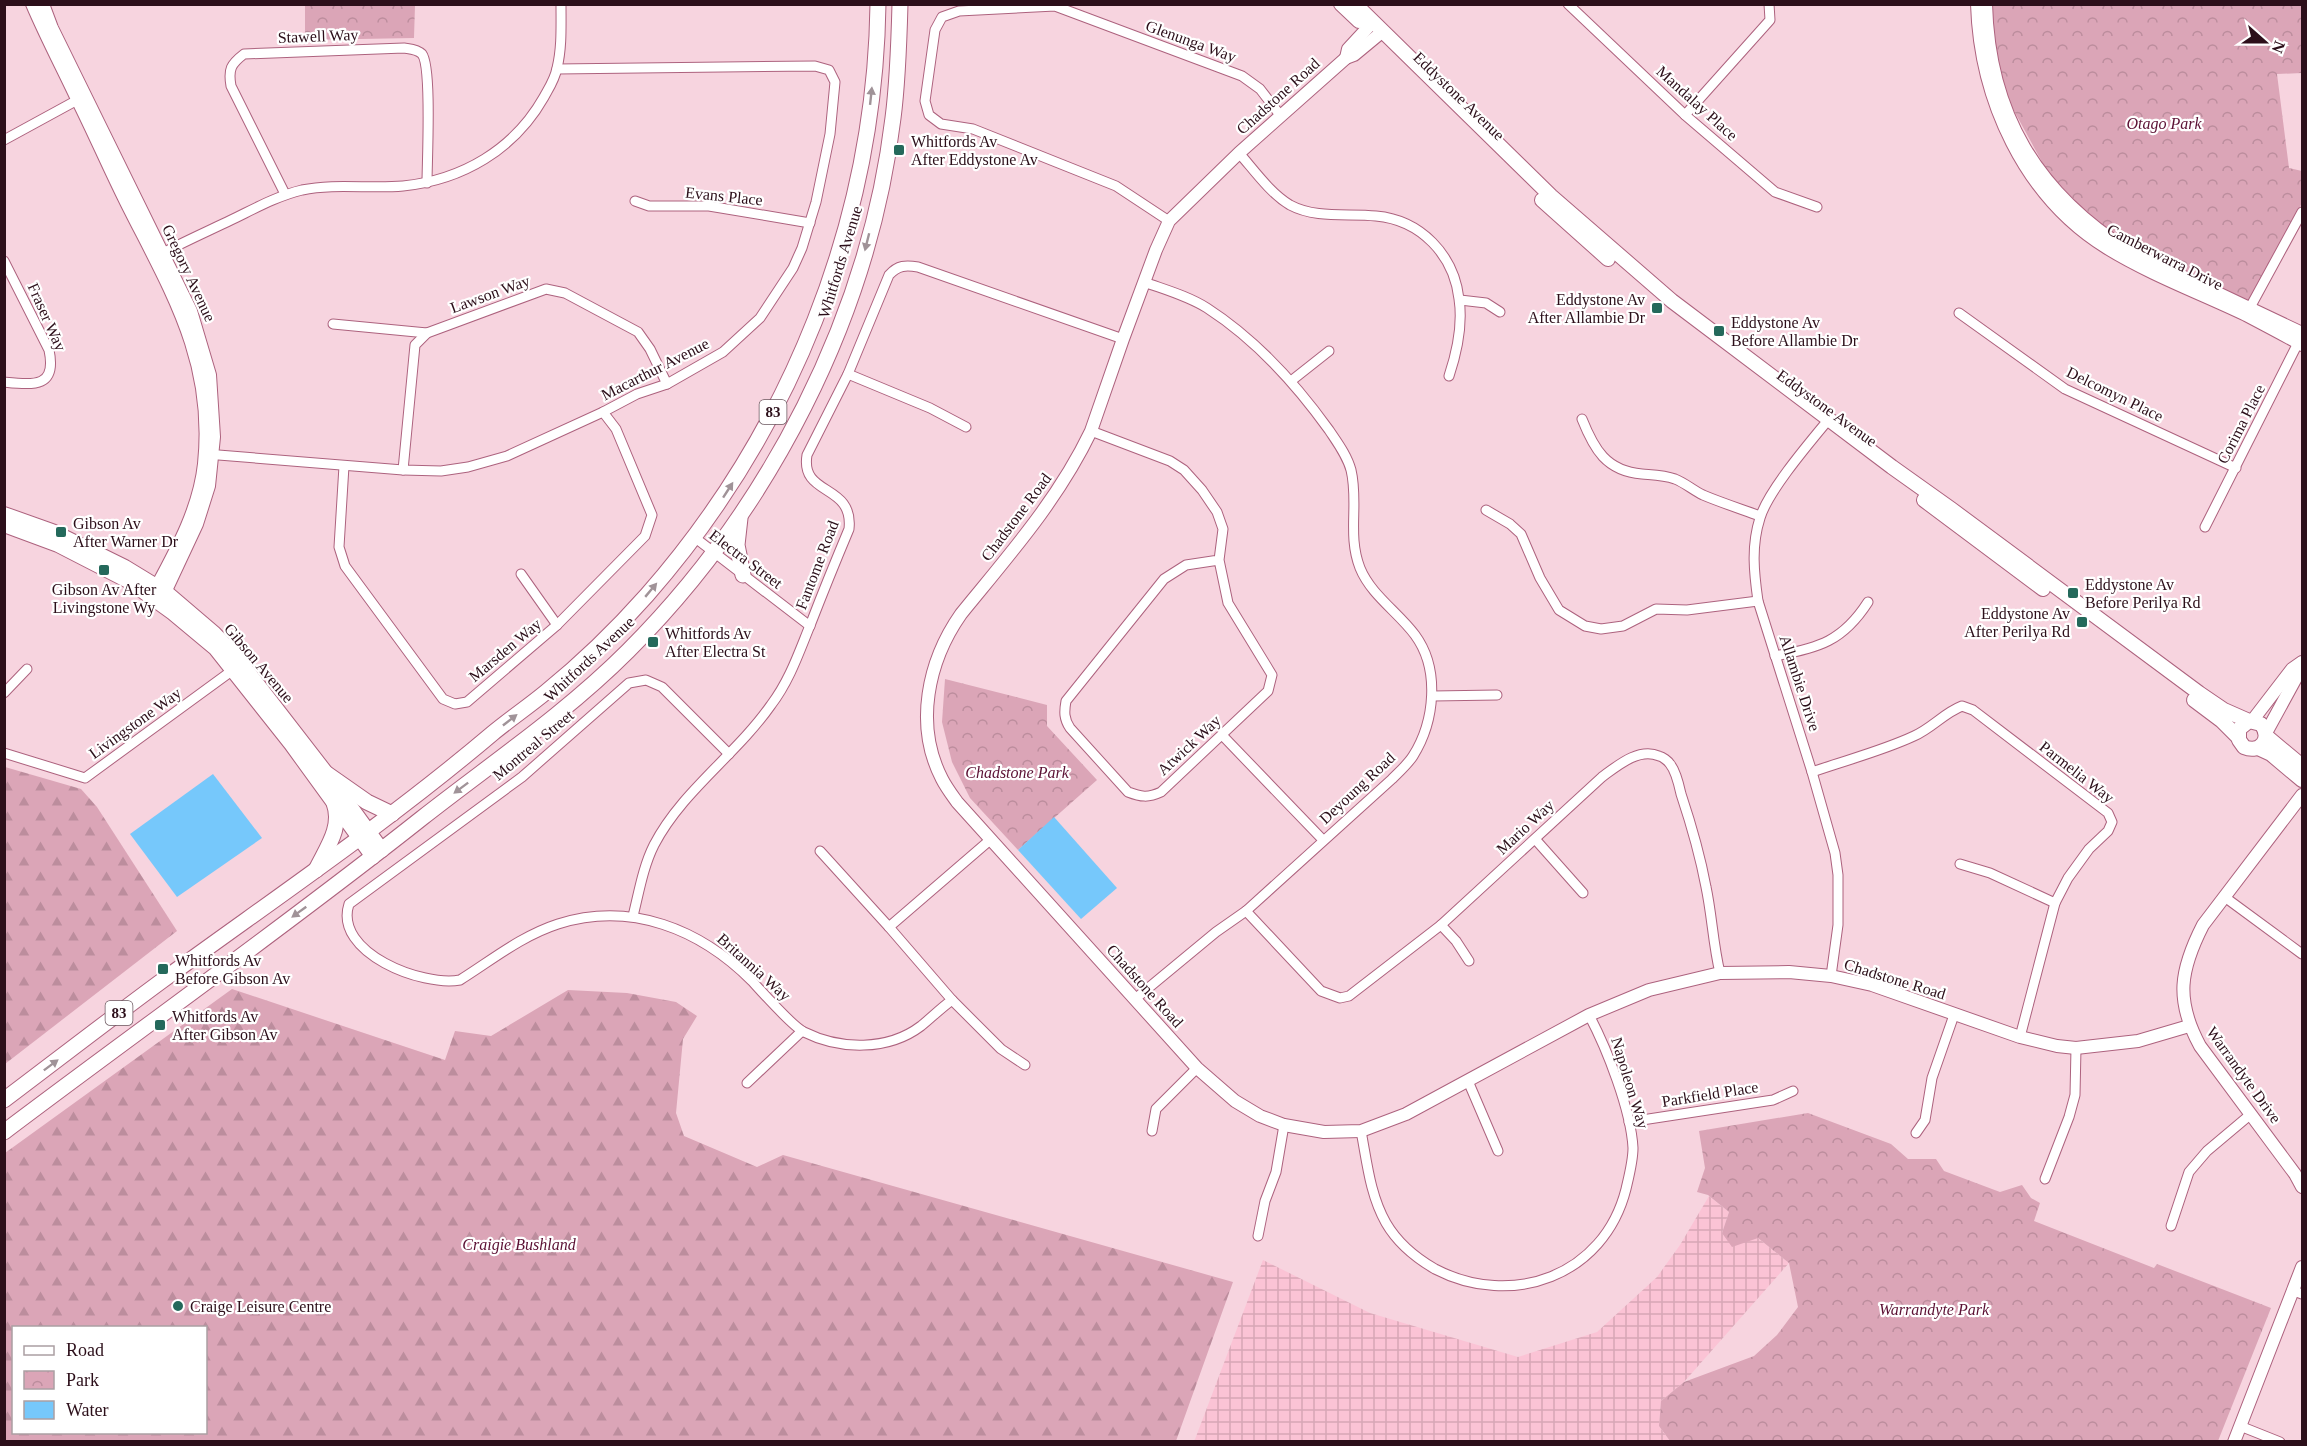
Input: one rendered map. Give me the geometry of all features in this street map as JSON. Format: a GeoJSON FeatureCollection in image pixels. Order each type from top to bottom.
{"type":"FeatureCollection","features":[{"type":"Feature","properties":{"kind":"main road","name":"Whitfords Avenue"},"geometry":{"type":"LineString","coordinates":[[4,1100],[165,979],[315,872],[458,763],[574,668],[646,596],[694,537],[724,497],[790,382],[832,276],[848,222],[867,135],[878,4]]}},
{"type":"Feature","properties":{"kind":"main road","name":"Whitfords Avenue"},"geometry":{"type":"LineString","coordinates":[[4,1132],[377,853],[586,690],[658,619],[713,553],[773,463],[808,399],[837,332],[862,263],[879,196],[893,119],[900,4]]}},
{"type":"Feature","properties":{"kind":"main road","name":"Eddystone Avenue"},"geometry":{"type":"LineString","coordinates":[[1341,4],[1375,30],[1551,196],[1680,308],[1827,423],[2222,721],[2238,737]]}},
{"type":"Feature","properties":{"kind":"main road","name":"Eddystone Avenue"},"geometry":{"type":"LineString","coordinates":[[1354,4],[1375,30]]}},
{"type":"Feature","properties":{"kind":"main road","name":"Eddystone Avenue"},"geometry":{"type":"LineString","coordinates":[[1827,423],[2199,693],[2224,710],[2251,721]]}},
{"type":"Feature","properties":{"kind":"main road","name":"Gibson Avenue"},"geometry":{"type":"LineString","coordinates":[[4,514],[78,542],[125,567],[159,594],[237,667],[327,774],[377,853]]}},
{"type":"Feature","properties":{"kind":"main road"},"geometry":{"type":"LineString","coordinates":[[740,514],[737,545],[743,575]]}},
{"type":"Feature","properties":{"kind":"main road","name":"Gibson Avenue"},"geometry":{"type":"LineString","coordinates":[[4,525],[43,538],[159,594]]}},
{"type":"Feature","properties":{"kind":"main road","name":"Gibson Avenue"},"geometry":{"type":"LineString","coordinates":[[237,667],[334,803],[364,835]]}},
{"type":"Feature","properties":{"kind":"main road"},"geometry":{"type":"LineString","coordinates":[[2264,739],[2250,749],[2244,747],[2238,737],[2242,725],[2251,721],[2261,724],[2264,739],[2271,754],[2302,780]]}},
{"type":"Feature","properties":{"kind":"main road"},"geometry":{"type":"LineString","coordinates":[[2264,739],[2302,766]]}},
{"type":"Feature","properties":{"kind":"main road"},"geometry":{"type":"LineString","coordinates":[[327,774],[367,802],[392,814]]}},
{"type":"Feature","properties":{"kind":"main road"},"geometry":{"type":"LineString","coordinates":[[315,872],[335,831],[338,814],[334,803]]}},
{"type":"Feature","properties":{"kind":"street","name":"Gregory Avenue"},"geometry":{"type":"LineString","coordinates":[[32,4],[46,39],[81,98]]}},
{"type":"Feature","properties":{"kind":"street","name":"Gregory Avenue"},"geometry":{"type":"LineString","coordinates":[[43,4],[81,98],[158,255],[191,311],[207,362],[214,408],[209,454],[194,506],[159,594]]}},
{"type":"Feature","properties":{"kind":"street"},"geometry":{"type":"LineString","coordinates":[[158,255],[285,194],[325,188],[427,183],[455,175],[490,157],[516,135],[534,114],[552,82],[557,69],[561,43],[561,4]]}},
{"type":"Feature","properties":{"kind":"street","name":"Mandalay Place"},"geometry":{"type":"LineString","coordinates":[[1568,4],[1685,115],[1775,192],[1817,207]]}},
{"type":"Feature","properties":{"kind":"street"},"geometry":{"type":"LineString","coordinates":[[1685,115],[1770,20],[1769,4]]}},
{"type":"Feature","properties":{"kind":"street","name":"Camberwarra Drive"},"geometry":{"type":"LineString","coordinates":[[1977,4],[1982,60],[1994,103],[2014,148],[2052,201],[2070,220],[2106,248],[2205,298],[2248,311]]}},
{"type":"Feature","properties":{"kind":"street","name":"Camberwarra Drive"},"geometry":{"type":"LineString","coordinates":[[1986,4],[1988,42],[2001,96],[2026,151],[2050,186],[2083,218],[2129,250],[2194,283],[2214,290],[2301,339]]}},
{"type":"Feature","properties":{"kind":"street","name":"Glenunga Way"},"geometry":{"type":"LineString","coordinates":[[1169,221],[1116,186],[973,129],[941,123],[929,115],[925,101],[935,30],[942,17],[959,11],[1055,6],[1242,76],[1260,89],[1280,115]]}},
{"type":"Feature","properties":{"kind":"street","name":"Chadstone Road"},"geometry":{"type":"LineString","coordinates":[[1375,30],[1354,55],[1346,58],[1280,115],[1169,221],[1144,282],[1091,431],[1066,480],[1051,503],[948,632],[932,670],[928,691],[932,754],[942,779],[957,802],[1197,1068],[1235,1101],[1260,1116],[1284,1125],[1323,1132],[1361,1131],[1406,1114],[1589,1015],[1649,990],[1720,973],[1789,972],[1831,976],[1901,994],[1954,1015],[2057,1046],[2076,1048],[2138,1041],[2189,1026]]}},
{"type":"Feature","properties":{"kind":"street","name":"Stawell Way"},"geometry":{"type":"LineString","coordinates":[[285,194],[231,86],[229,73],[232,63],[244,54],[414,49],[422,55],[426,66],[427,183]]}},
{"type":"Feature","properties":{"kind":"street","name":"Macarthur Avenue"},"geometry":{"type":"LineString","coordinates":[[209,454],[403,470],[441,471],[468,467],[507,456],[637,394],[667,384],[723,352],[760,318],[793,268],[810,223],[830,134],[835,82],[829,70],[815,66],[557,69]]}},
{"type":"Feature","properties":{"kind":"street"},"geometry":{"type":"LineString","coordinates":[[4,140],[81,98]]}},
{"type":"Feature","properties":{"kind":"street"},"geometry":{"type":"LineString","coordinates":[[1239,153],[1279,197],[1291,205],[1318,214],[1394,219],[1412,226],[1428,237],[1440,250],[1449,265],[1460,300],[1456,353],[1449,376]]}},
{"type":"Feature","properties":{"kind":"street","name":"Evans Place"},"geometry":{"type":"LineString","coordinates":[[635,201],[649,206],[709,206],[810,223]]}},
{"type":"Feature","properties":{"kind":"street"},"geometry":{"type":"LineString","coordinates":[[2248,311],[2302,212]]}},
{"type":"Feature","properties":{"kind":"street","name":"Fraser Way"},"geometry":{"type":"LineString","coordinates":[[4,261],[49,350],[52,364],[48,377],[40,383],[29,385],[4,382]]}},
{"type":"Feature","properties":{"kind":"street","name":"Fantome Road"},"geometry":{"type":"LineString","coordinates":[[633,916],[642,875],[652,848],[662,830],[677,809],[754,728],[786,683],[810,626],[849,529],[850,516],[848,508],[842,501],[811,478],[805,464],[807,455],[848,374],[889,275],[894,269],[908,265],[1123,339]]}},
{"type":"Feature","properties":{"kind":"street","name":"Deyoung Road"},"geometry":{"type":"LineString","coordinates":[[1136,999],[1216,932],[1246,911],[1392,779],[1413,756],[1424,731],[1433,696],[1429,664],[1416,637],[1373,590],[1361,571],[1353,549],[1351,470],[1342,449],[1291,381],[1253,345],[1207,308],[1188,298],[1144,282]]}},
{"type":"Feature","properties":{"kind":"street","name":"Lawson Way"},"geometry":{"type":"LineString","coordinates":[[427,333],[546,289],[565,293],[638,332],[650,349],[667,384]]}},
{"type":"Feature","properties":{"kind":"street"},"geometry":{"type":"LineString","coordinates":[[1460,300],[1486,303],[1500,312]]}},
{"type":"Feature","properties":{"kind":"street","name":"Delcomyn Place"},"geometry":{"type":"LineString","coordinates":[[1959,312],[2065,389],[2236,468]]}},
{"type":"Feature","properties":{"kind":"street"},"geometry":{"type":"LineString","coordinates":[[333,324],[427,333]]}},
{"type":"Feature","properties":{"kind":"street"},"geometry":{"type":"LineString","coordinates":[[403,470],[415,345],[427,333]]}},
{"type":"Feature","properties":{"kind":"street","name":"Corima Place"},"geometry":{"type":"LineString","coordinates":[[2205,527],[2301,339]]}},
{"type":"Feature","properties":{"kind":"street"},"geometry":{"type":"LineString","coordinates":[[1291,381],[1329,351]]}},
{"type":"Feature","properties":{"kind":"street"},"geometry":{"type":"LineString","coordinates":[[848,374],[930,408],[966,427]]}},
{"type":"Feature","properties":{"kind":"street","name":"Marsden Way"},"geometry":{"type":"LineString","coordinates":[[344,466],[339,547],[345,566],[443,699],[454,704],[467,702],[557,625],[645,536],[652,515],[616,429],[603,412]]}},
{"type":"Feature","properties":{"kind":"street"},"geometry":{"type":"LineString","coordinates":[[1582,419],[1592,444],[1602,459],[1628,472],[1675,479],[1702,494],[1760,516]]}},
{"type":"Feature","properties":{"kind":"street","name":"Allambie Drive"},"geometry":{"type":"LineString","coordinates":[[1827,423],[1781,482],[1760,516],[1754,542],[1754,573],[1758,601],[1835,853],[1838,875],[1838,925],[1831,976]]}},
{"type":"Feature","properties":{"kind":"street","name":"Atwick Way"},"geometry":{"type":"LineString","coordinates":[[1091,431],[1170,461],[1184,470],[1217,512],[1223,529],[1219,560],[1228,603],[1272,675],[1268,691],[1161,792],[1150,797],[1141,797],[1128,792],[1077,736],[1065,720],[1066,701],[1164,579],[1186,565],[1219,560]]}},
{"type":"Feature","properties":{"kind":"street"},"geometry":{"type":"LineString","coordinates":[[1486,510],[1521,534],[1540,578],[1559,610],[1585,626],[1601,629],[1623,626],[1656,609],[1687,610],[1758,601]]}},
{"type":"Feature","properties":{"kind":"street","name":"Electra Street"},"geometry":{"type":"LineString","coordinates":[[694,537],[810,626]]}},
{"type":"Feature","properties":{"kind":"street"},"geometry":{"type":"LineString","coordinates":[[521,574],[557,625]]}},
{"type":"Feature","properties":{"kind":"street"},"geometry":{"type":"LineString","coordinates":[[1775,656],[1823,645],[1842,634],[1856,621],[1868,602]]}},
{"type":"Feature","properties":{"kind":"street"},"geometry":{"type":"LineString","coordinates":[[2251,721],[2292,669],[2302,662]]}},
{"type":"Feature","properties":{"kind":"street","name":"Livingstone Way"},"geometry":{"type":"LineString","coordinates":[[4,753],[85,778],[237,667]]}},
{"type":"Feature","properties":{"kind":"street"},"geometry":{"type":"LineString","coordinates":[[2264,739],[2302,667]]}},
{"type":"Feature","properties":{"kind":"street"},"geometry":{"type":"LineString","coordinates":[[4,693],[27,669]]}},
{"type":"Feature","properties":{"kind":"street","name":"Montreal Street"},"geometry":{"type":"LineString","coordinates":[[349,904],[522,777],[629,683],[646,680],[662,687],[729,754]]}},
{"type":"Feature","properties":{"kind":"street"},"geometry":{"type":"LineString","coordinates":[[1433,696],[1497,695]]}},
{"type":"Feature","properties":{"kind":"street","name":"Parmelia Way"},"geometry":{"type":"LineString","coordinates":[[1812,772],[1915,736],[1933,726],[1949,711],[1962,706],[1973,710],[2108,813],[2112,822],[2108,831],[2089,849],[2055,903],[2020,1036]]}},
{"type":"Feature","properties":{"kind":"street"},"geometry":{"type":"LineString","coordinates":[[1222,735],[1323,840]]}},
{"type":"Feature","properties":{"kind":"street","name":"Mario Way"},"geometry":{"type":"LineString","coordinates":[[1246,911],[1321,991],[1340,998],[1349,996],[1441,925],[1602,777],[1621,763],[1638,755],[1650,753],[1661,756],[1671,765],[1692,828],[1707,889],[1713,940],[1720,973]]}},
{"type":"Feature","properties":{"kind":"street","name":"Warrandyte Drive"},"geometry":{"type":"LineString","coordinates":[[2302,795],[2226,898],[2203,925],[2185,969],[2183,989],[2189,1026],[2200,1046],[2295,1174],[2302,1187]]}},
{"type":"Feature","properties":{"kind":"street"},"geometry":{"type":"LineString","coordinates":[[1535,839],[1583,893]]}},
{"type":"Feature","properties":{"kind":"street"},"geometry":{"type":"LineString","coordinates":[[889,927],[990,840]]}},
{"type":"Feature","properties":{"kind":"street"},"geometry":{"type":"LineString","coordinates":[[820,851],[952,1000],[1001,1049],[1025,1065]]}},
{"type":"Feature","properties":{"kind":"street"},"geometry":{"type":"LineString","coordinates":[[1960,864],[1990,873],[2055,903]]}},
{"type":"Feature","properties":{"kind":"street"},"geometry":{"type":"LineString","coordinates":[[2226,898],[2302,954]]}},
{"type":"Feature","properties":{"kind":"street","name":"Britannia Way"},"geometry":{"type":"LineString","coordinates":[[349,904],[346,914],[347,924],[366,952],[393,968],[439,982],[460,980],[524,938],[559,924],[589,918],[633,916],[677,929],[719,952],[802,1031],[828,1041],[850,1046],[875,1044],[899,1038],[919,1027],[952,1000]]}},
{"type":"Feature","properties":{"kind":"street"},"geometry":{"type":"LineString","coordinates":[[1441,925],[1456,941],[1469,961]]}},
{"type":"Feature","properties":{"kind":"street","name":"Napoleon Way"},"geometry":{"type":"LineString","coordinates":[[1361,1131],[1372,1190],[1386,1223],[1405,1246],[1426,1264],[1455,1279],[1493,1287],[1523,1285],[1558,1274],[1583,1259],[1608,1231],[1623,1203],[1633,1150],[1629,1122],[1604,1042],[1589,1015]]}},
{"type":"Feature","properties":{"kind":"street"},"geometry":{"type":"LineString","coordinates":[[1916,1133],[1925,1120],[1932,1078],[1954,1015]]}},
{"type":"Feature","properties":{"kind":"street"},"geometry":{"type":"LineString","coordinates":[[747,1083],[802,1031]]}},
{"type":"Feature","properties":{"kind":"street"},"geometry":{"type":"LineString","coordinates":[[2045,1179],[2075,1095],[2076,1048]]}},
{"type":"Feature","properties":{"kind":"street"},"geometry":{"type":"LineString","coordinates":[[1152,1131],[1156,1109],[1197,1068]]}},
{"type":"Feature","properties":{"kind":"street"},"geometry":{"type":"LineString","coordinates":[[1468,1081],[1498,1151]]}},
{"type":"Feature","properties":{"kind":"street","name":"Parkfield Place"},"geometry":{"type":"LineString","coordinates":[[1629,1122],[1773,1100],[1793,1091]]}},
{"type":"Feature","properties":{"kind":"street"},"geometry":{"type":"LineString","coordinates":[[2171,1227],[2189,1172],[2207,1151],[2251,1114]]}},
{"type":"Feature","properties":{"kind":"street"},"geometry":{"type":"LineString","coordinates":[[1258,1236],[1265,1201],[1276,1172],[1284,1125]]}},
{"type":"Feature","properties":{"kind":"street"},"geometry":{"type":"LineString","coordinates":[[2234,1442],[2298,1292],[2302,1267]]}},
{"type":"Feature","properties":{"kind":"street"},"geometry":{"type":"LineString","coordinates":[[2240,1426],[2280,1442]]}},
{"type":"Feature","properties":{"kind":"shaded area"},"geometry":{"type":"Polygon","coordinates":[[[1709,1196],[1729,1212],[1722,1233],[1758,1238],[1789,1263],[1684,1382],[1661,1401],[1659,1426],[1670,1441],[1194,1442],[1263,1260],[1370,1313],[1518,1357],[1597,1332],[1657,1277],[1680,1245],[1709,1196]]]}},
{"type":"Feature","properties":{"kind":"green space"},"geometry":{"type":"Polygon","coordinates":[[[305,5],[415,5],[414,38],[305,40],[305,5]]]}},
{"type":"Feature","properties":{"kind":"green space","name":"Otago Park"},"geometry":{"type":"Polygon","coordinates":[[[1993,5],[2302,5],[2302,73],[2277,74],[2289,168],[2302,171],[2302,203],[2247,304],[2125,243],[2086,212],[2047,171],[2002,89],[1992,44],[1993,5]]]}},
{"type":"Feature","properties":{"kind":"green space","name":"Chadstone Park"},"geometry":{"type":"Polygon","coordinates":[[[945,679],[1047,705],[1047,726],[1097,780],[1018,850],[970,798],[952,762],[942,722],[945,679]]]}},
{"type":"Feature","properties":{"kind":"green space"},"geometry":{"type":"Polygon","coordinates":[[[5,767],[81,789],[97,807],[177,931],[5,1064],[5,767]]]}},
{"type":"Feature","properties":{"kind":"green space","name":"Craigie Bushland"},"geometry":{"type":"Polygon","coordinates":[[[232,989],[445,1060],[455,1031],[491,1036],[568,990],[627,993],[676,1002],[697,1016],[683,1039],[676,1113],[684,1136],[757,1167],[783,1155],[1233,1282],[1176,1441],[5,1441],[5,1153],[232,989]]]}},
{"type":"Feature","properties":{"kind":"green space","name":"Warrandyte Park"},"geometry":{"type":"Polygon","coordinates":[[[1808,1113],[1891,1144],[1908,1159],[1936,1159],[1944,1171],[2000,1192],[2022,1185],[2031,1198],[2040,1203],[2034,1221],[2154,1268],[2157,1264],[2271,1308],[2218,1441],[1670,1441],[1659,1426],[1661,1401],[1684,1382],[1754,1356],[1777,1335],[1798,1307],[1789,1263],[1758,1238],[1732,1247],[1722,1233],[1729,1212],[1708,1195],[1697,1192],[1705,1168],[1699,1131],[1808,1113]]]}},
{"type":"Feature","properties":{"kind":"water"},"geometry":{"type":"Polygon","coordinates":[[[213,774],[262,838],[177,897],[130,834],[213,774]]]}},
{"type":"Feature","properties":{"kind":"water"},"geometry":{"type":"Polygon","coordinates":[[[1054,817],[1117,888],[1081,919],[1018,850],[1054,817]]]}},
{"type":"Feature","properties":{"kind":"place","name":"Whitfords Av After Eddystone Av"},"geometry":{"type":"Point","coordinates":[899,150]}},
{"type":"Feature","properties":{"kind":"place","name":"Eddystone Av After Allambie Dr"},"geometry":{"type":"Point","coordinates":[1657,308]}},
{"type":"Feature","properties":{"kind":"place","name":"Eddystone Av Before Allambie Dr"},"geometry":{"type":"Point","coordinates":[1719,331]}},
{"type":"Feature","properties":{"kind":"place","name":"Gibson Av After Warner Dr"},"geometry":{"type":"Point","coordinates":[61,532]}},
{"type":"Feature","properties":{"kind":"place","name":"Gibson Av After Livingstone Wy"},"geometry":{"type":"Point","coordinates":[104,570]}},
{"type":"Feature","properties":{"kind":"place","name":"Eddystone Av Before Perilya Rd"},"geometry":{"type":"Point","coordinates":[2073,593]}},
{"type":"Feature","properties":{"kind":"place","name":"Eddystone Av After Perilya Rd"},"geometry":{"type":"Point","coordinates":[2082,622]}},
{"type":"Feature","properties":{"kind":"place","name":"Whitfords Av After Electra St"},"geometry":{"type":"Point","coordinates":[653,642]}},
{"type":"Feature","properties":{"kind":"place","name":"Whitfords Av Before Gibson Av"},"geometry":{"type":"Point","coordinates":[163,969]}},
{"type":"Feature","properties":{"kind":"place","name":"Whitfords Av After Gibson Av"},"geometry":{"type":"Point","coordinates":[160,1025]}},
{"type":"Feature","properties":{"kind":"place","name":"Craige Leisure Centre"},"geometry":{"type":"Point","coordinates":[178,1306]}}]}
